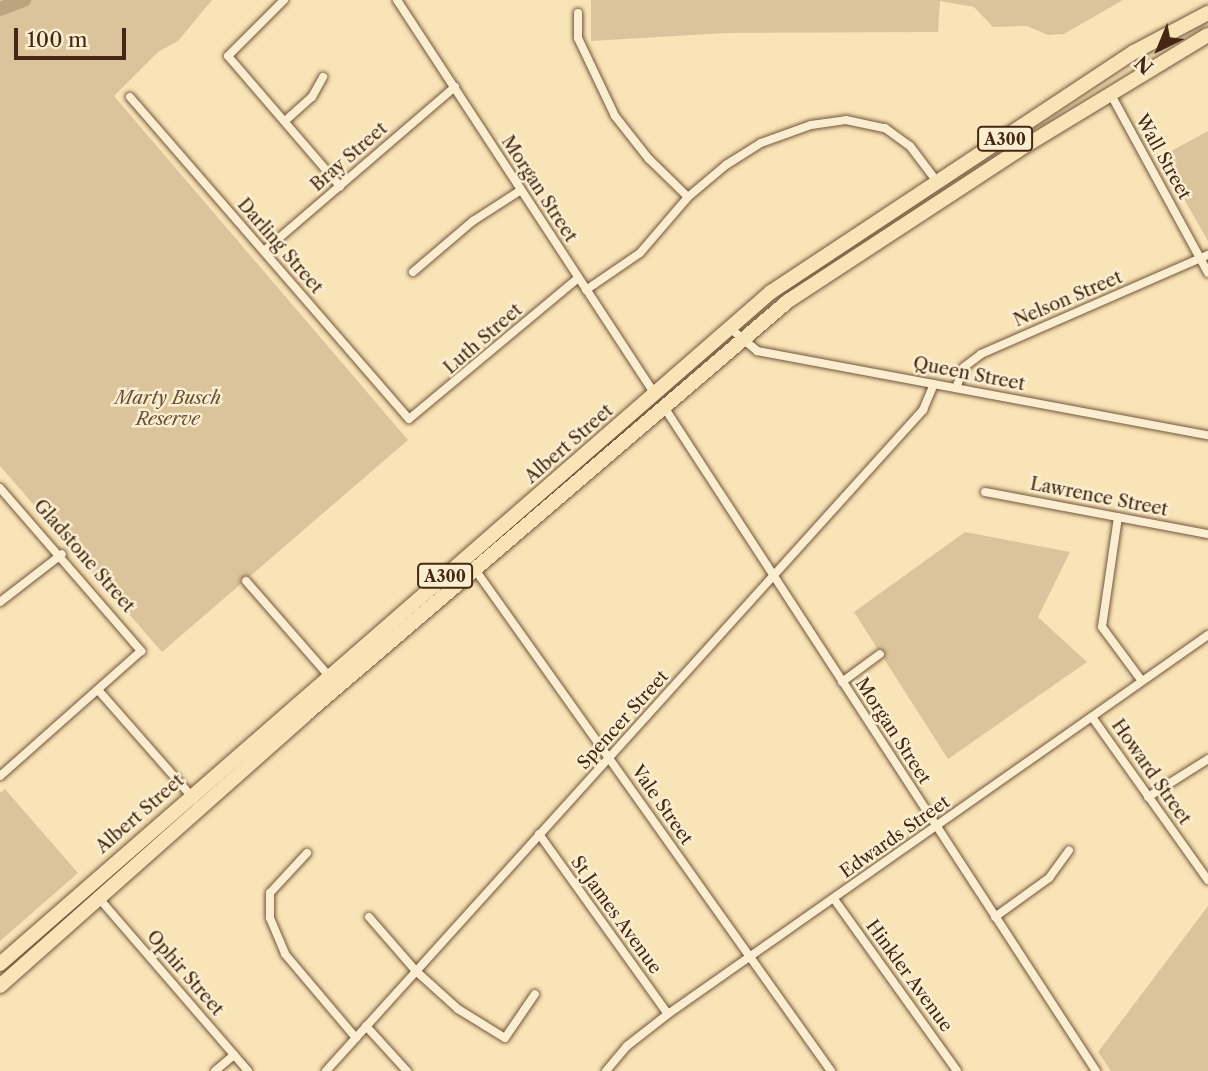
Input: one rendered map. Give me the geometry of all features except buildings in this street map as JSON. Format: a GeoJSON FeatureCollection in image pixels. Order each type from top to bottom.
{"type":"FeatureCollection","features":[{"type":"Feature","properties":{"kind":"highway","name":"Albert Street"},"geometry":{"type":"LineString","coordinates":[[660,401],[731,329],[814,261],[938,183],[1134,52],[1208,13]]}},
{"type":"Feature","properties":{"kind":"highway","name":"Albert Street"},"geometry":{"type":"LineString","coordinates":[[0,964],[201,807],[471,564],[660,401],[742,341],[788,301],[1017,151],[1208,35]]}},
{"type":"Feature","properties":{"kind":"highway"},"geometry":{"type":"LineString","coordinates":[[1008,137],[1017,151]]}},
{"type":"Feature","properties":{"kind":"highway","name":"Albert Street"},"geometry":{"type":"LineString","coordinates":[[0,986],[191,795],[329,677],[471,564]]}},
{"type":"Feature","properties":{"kind":"street"},"geometry":{"type":"LineString","coordinates":[[284,0],[228,56],[340,186]]}},
{"type":"Feature","properties":{"kind":"street","name":"Morgan Street"},"geometry":{"type":"LineString","coordinates":[[397,0],[1096,1071]]}},
{"type":"Feature","properties":{"kind":"street"},"geometry":{"type":"LineString","coordinates":[[578,13],[578,38],[615,116],[649,159],[688,197]]}},
{"type":"Feature","properties":{"kind":"street"},"geometry":{"type":"LineString","coordinates":[[285,121],[313,95],[323,77]]}},
{"type":"Feature","properties":{"kind":"street","name":"Bray Street"},"geometry":{"type":"LineString","coordinates":[[264,251],[454,87]]}},
{"type":"Feature","properties":{"kind":"street","name":"Wall Street"},"geometry":{"type":"LineString","coordinates":[[1110,93],[1204,256],[1208,273]]}},
{"type":"Feature","properties":{"kind":"street","name":"Darling Street"},"geometry":{"type":"LineString","coordinates":[[130,97],[406,416]]}},
{"type":"Feature","properties":{"kind":"street"},"geometry":{"type":"LineString","coordinates":[[586,290],[640,254],[688,197],[726,165],[761,143],[811,125],[846,120],[875,124],[897,135],[938,183]]}},
{"type":"Feature","properties":{"kind":"street"},"geometry":{"type":"LineString","coordinates":[[413,272],[473,221],[521,190]]}},
{"type":"Feature","properties":{"kind":"street","name":"Nelson Street"},"geometry":{"type":"LineString","coordinates":[[956,388],[963,369],[981,354],[1204,256]]}},
{"type":"Feature","properties":{"kind":"street","name":"Luth Street"},"geometry":{"type":"LineString","coordinates":[[406,416],[419,414],[578,278]]}},
{"type":"Feature","properties":{"kind":"street","name":"Queen Street"},"geometry":{"type":"LineString","coordinates":[[731,329],[757,351],[1208,435]]}},
{"type":"Feature","properties":{"kind":"street","name":"Spencer Street"},"geometry":{"type":"LineString","coordinates":[[326,1071],[925,407],[934,384]]}},
{"type":"Feature","properties":{"kind":"street","name":"Gladstone Street"},"geometry":{"type":"LineString","coordinates":[[0,488],[62,554],[141,648],[139,656],[99,691]]}},
{"type":"Feature","properties":{"kind":"street","name":"Lawrence Street"},"geometry":{"type":"LineString","coordinates":[[985,492],[1208,534]]}},
{"type":"Feature","properties":{"kind":"street"},"geometry":{"type":"LineString","coordinates":[[1118,517],[1102,626],[1142,681]]}},
{"type":"Feature","properties":{"kind":"street"},"geometry":{"type":"LineString","coordinates":[[0,602],[62,554]]}},
{"type":"Feature","properties":{"kind":"street","name":"Vale Street"},"geometry":{"type":"LineString","coordinates":[[471,564],[831,1071]]}},
{"type":"Feature","properties":{"kind":"street"},"geometry":{"type":"LineString","coordinates":[[246,581],[329,677]]}},
{"type":"Feature","properties":{"kind":"street","name":"Edwards Street"},"geometry":{"type":"LineString","coordinates":[[606,1071],[627,1045],[668,1014],[1208,635]]}},
{"type":"Feature","properties":{"kind":"street"},"geometry":{"type":"LineString","coordinates":[[842,682],[880,654]]}},
{"type":"Feature","properties":{"kind":"street"},"geometry":{"type":"LineString","coordinates":[[0,776],[99,691],[201,807]]}},
{"type":"Feature","properties":{"kind":"street","name":"Howard Street"},"geometry":{"type":"LineString","coordinates":[[1092,717],[1208,880]]}},
{"type":"Feature","properties":{"kind":"street"},"geometry":{"type":"LineString","coordinates":[[1149,797],[1208,759]]}},
{"type":"Feature","properties":{"kind":"street","name":"St James Avenue"},"geometry":{"type":"LineString","coordinates":[[539,834],[668,1014]]}},
{"type":"Feature","properties":{"kind":"street"},"geometry":{"type":"LineString","coordinates":[[995,917],[1049,878],[1069,850]]}},
{"type":"Feature","properties":{"kind":"street"},"geometry":{"type":"LineString","coordinates":[[307,853],[270,893],[270,918],[285,954],[356,1038]]}},
{"type":"Feature","properties":{"kind":"street","name":"Ophir Street"},"geometry":{"type":"LineString","coordinates":[[93,891],[248,1071]]}},
{"type":"Feature","properties":{"kind":"street","name":"Hinkler Avenue"},"geometry":{"type":"LineString","coordinates":[[834,898],[957,1071]]}},
{"type":"Feature","properties":{"kind":"street"},"geometry":{"type":"LineString","coordinates":[[369,917],[415,971],[464,1014],[505,1038],[535,995]]}},
{"type":"Feature","properties":{"kind":"street"},"geometry":{"type":"LineString","coordinates":[[366,1026],[407,1071]]}},
{"type":"Feature","properties":{"kind":"street"},"geometry":{"type":"LineString","coordinates":[[215,1071],[234,1055]]}},
{"type":"Feature","properties":{"kind":"green space","name":"Marty Busch Reserve"},"geometry":{"type":"Polygon","coordinates":[[[0,0],[212,0],[178,41],[158,52],[114,96],[408,440],[162,652],[0,466],[0,0]]]}},
{"type":"Feature","properties":{"kind":"green space"},"geometry":{"type":"Polygon","coordinates":[[[591,0],[1123,0],[1064,34],[1048,35],[1027,26],[993,27],[974,7],[940,1],[938,32],[726,33],[591,41],[591,0]]]}},
{"type":"Feature","properties":{"kind":"green space"},"geometry":{"type":"Polygon","coordinates":[[[1208,131],[1208,241],[1160,157],[1208,131]]]}},
{"type":"Feature","properties":{"kind":"green space"},"geometry":{"type":"Polygon","coordinates":[[[965,532],[1070,552],[1038,617],[1087,662],[948,759],[854,612],[965,532]]]}},
{"type":"Feature","properties":{"kind":"green space"},"geometry":{"type":"Polygon","coordinates":[[[5,789],[78,873],[0,941],[0,793],[5,789]]]}},
{"type":"Feature","properties":{"kind":"green space"},"geometry":{"type":"Polygon","coordinates":[[[1208,906],[1208,1071],[1111,1071],[1098,1052],[1208,906]]]}},
{"type":"Feature","properties":{"kind":"waterway"},"geometry":{"type":"LineString","coordinates":[[0,9],[24,0]]}}]}
